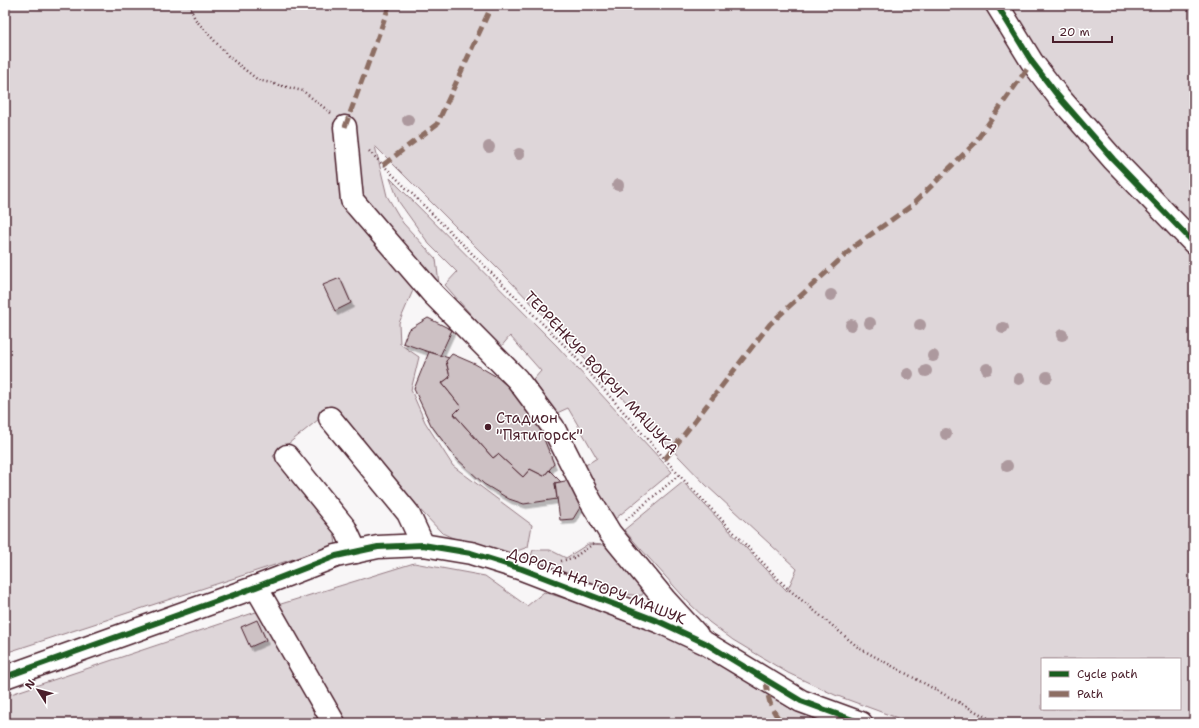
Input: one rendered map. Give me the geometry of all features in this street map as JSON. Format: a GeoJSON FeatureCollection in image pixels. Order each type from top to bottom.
{"type":"FeatureCollection","features":[{"type":"Feature","properties":{"kind":"street"},"geometry":{"type":"LineString","coordinates":[[997,5],[1032,62],[1058,96],[1113,159],[1194,243]]}},
{"type":"Feature","properties":{"kind":"street"},"geometry":{"type":"LineString","coordinates":[[345,127],[352,200],[434,294],[517,380],[553,427],[590,500],[610,533],[665,600],[705,643]]}},
{"type":"Feature","properties":{"kind":"street"},"geometry":{"type":"LineString","coordinates":[[330,418],[408,513],[423,545]]}},
{"type":"Feature","properties":{"kind":"street"},"geometry":{"type":"LineString","coordinates":[[287,456],[346,528],[356,552]]}},
{"type":"Feature","properties":{"kind":"street","name":"ДОРОГА НА ГОРУ МАШУК"},"geometry":{"type":"LineString","coordinates":[[5,677],[256,587],[336,556],[378,547],[423,545],[471,554],[522,569],[660,622],[705,643],[801,701],[861,723]]}},
{"type":"Feature","properties":{"kind":"street"},"geometry":{"type":"LineString","coordinates":[[256,587],[334,723]]}},
{"type":"Feature","properties":{"kind":"path"},"geometry":{"type":"LineString","coordinates":[[559,561],[573,558],[610,533],[680,475]]}},
{"type":"Feature","properties":{"kind":"shaded area"},"geometry":{"type":"Polygon","coordinates":[[[5,5],[1194,5],[1194,723],[911,723],[835,695],[788,673],[733,640],[709,622],[690,604],[624,530],[683,482],[787,591],[797,569],[706,485],[510,281],[375,146],[387,196],[403,223],[436,259],[439,284],[414,288],[399,323],[400,344],[419,357],[411,390],[425,422],[453,466],[532,525],[528,547],[506,555],[473,547],[442,533],[407,496],[334,407],[273,456],[334,531],[336,545],[5,653],[5,5]]]}},
{"type":"Feature","properties":{"kind":"shaded area"},"geometry":{"type":"Polygon","coordinates":[[[390,178],[557,346],[672,472],[615,519],[600,497],[584,466],[597,458],[568,408],[557,413],[533,380],[541,371],[510,336],[500,348],[445,285],[457,272],[429,244],[399,202],[390,178]]]}},
{"type":"Feature","properties":{"kind":"shaded area"},"geometry":{"type":"Polygon","coordinates":[[[588,544],[607,545],[646,589],[642,595],[622,593],[593,584],[541,565],[531,556],[533,550],[550,550],[566,558],[588,544]]]}},
{"type":"Feature","properties":{"kind":"shaded area"},"geometry":{"type":"Polygon","coordinates":[[[414,563],[485,576],[527,606],[544,592],[661,629],[822,723],[5,723],[5,696],[268,608],[414,563]]]}},
{"type":"Feature","properties":{"kind":"building"},"geometry":{"type":"Polygon","coordinates":[[[340,278],[351,303],[335,311],[323,285],[340,278]]]}},
{"type":"Feature","properties":{"kind":"building"},"geometry":{"type":"Polygon","coordinates":[[[428,318],[452,330],[440,356],[403,343],[408,330],[428,318]]]}},
{"type":"Feature","properties":{"kind":"building"},"geometry":{"type":"Polygon","coordinates":[[[429,352],[449,358],[446,361],[450,377],[442,383],[461,407],[454,414],[493,458],[498,454],[523,477],[530,469],[544,476],[549,470],[561,482],[555,483],[557,499],[524,504],[509,499],[484,484],[454,456],[431,425],[414,389],[429,352]]]}},
{"type":"Feature","properties":{"kind":"building"},"geometry":{"type":"Polygon","coordinates":[[[452,354],[475,364],[497,377],[513,391],[537,422],[554,464],[544,476],[530,469],[523,477],[498,454],[493,458],[454,414],[461,407],[442,383],[450,377],[446,361],[452,354]]]}},
{"type":"Feature","properties":{"kind":"building"},"geometry":{"type":"Polygon","coordinates":[[[575,479],[584,501],[573,519],[560,520],[555,483],[575,479]]]}},
{"type":"Feature","properties":{"kind":"building"},"geometry":{"type":"Polygon","coordinates":[[[257,620],[266,640],[250,647],[241,627],[257,620]]]}},
{"type":"Feature","properties":{"kind":"marked path"},"geometry":{"type":"LineString","coordinates":[[345,127],[388,9],[388,5]]}},
{"type":"Feature","properties":{"kind":"marked path"},"geometry":{"type":"LineString","coordinates":[[383,165],[437,124],[492,5]]}},
{"type":"Feature","properties":{"kind":"marked path"},"geometry":{"type":"LineString","coordinates":[[665,459],[770,324],[856,245],[911,206],[974,144],[1032,62]]}},
{"type":"Feature","properties":{"kind":"marked path"},"geometry":{"type":"LineString","coordinates":[[766,681],[772,709],[783,723]]}},
{"type":"Feature","properties":{"kind":"cycle path"},"geometry":{"type":"LineString","coordinates":[[997,5],[1032,62],[1058,96],[1113,159],[1194,243]]}},
{"type":"Feature","properties":{"kind":"cycle path"},"geometry":{"type":"LineString","coordinates":[[5,677],[256,587],[336,556],[378,547],[423,545],[471,553],[522,569],[660,622],[705,643],[801,701],[861,723]]}},
{"type":"Feature","properties":{"kind":"place","name":"Стадион \"Пятигорск\""},"geometry":{"type":"Point","coordinates":[488,427]}}]}
